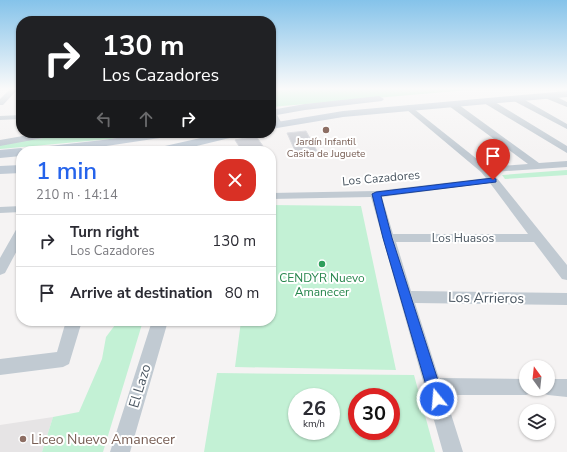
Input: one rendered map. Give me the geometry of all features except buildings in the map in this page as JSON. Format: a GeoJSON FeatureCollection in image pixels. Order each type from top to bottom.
{"type":"FeatureCollection","features":[{"type":"Feature","properties":{"kind":"main road"},"geometry":{"type":"LineString","coordinates":[[276,125],[322,117],[382,110]]}},
{"type":"Feature","properties":{"kind":"main road"},"geometry":{"type":"LineString","coordinates":[[83,146],[142,138]]}},
{"type":"Feature","properties":{"kind":"main road"},"geometry":{"type":"LineString","coordinates":[[182,146],[216,138]]}},
{"type":"Feature","properties":{"kind":"main road"},"geometry":{"type":"LineString","coordinates":[[0,154],[16,152]]}},
{"type":"Feature","properties":{"kind":"main road"},"geometry":{"type":"LineString","coordinates":[[0,170],[16,168]]}},
{"type":"Feature","properties":{"kind":"street"},"geometry":{"type":"LineString","coordinates":[[413,110],[486,170],[567,274]]}},
{"type":"Feature","properties":{"kind":"street"},"geometry":{"type":"LineString","coordinates":[[460,110],[538,166]]}},
{"type":"Feature","properties":{"kind":"street"},"geometry":{"type":"LineString","coordinates":[[502,110],[567,150]]}},
{"type":"Feature","properties":{"kind":"street"},"geometry":{"type":"LineString","coordinates":[[537,110],[567,126]]}},
{"type":"Feature","properties":{"kind":"street"},"geometry":{"type":"LineString","coordinates":[[0,118],[16,117]]}},
{"type":"Feature","properties":{"kind":"street"},"geometry":{"type":"LineString","coordinates":[[5,143],[16,134]]}},
{"type":"Feature","properties":{"kind":"street"},"geometry":{"type":"LineString","coordinates":[[5,143],[30,138]]}},
{"type":"Feature","properties":{"kind":"street"},"geometry":{"type":"LineString","coordinates":[[486,170],[567,164]]}},
{"type":"Feature","properties":{"kind":"street","name":"Los Cazadores"},"geometry":{"type":"LineString","coordinates":[[276,196],[376,194],[493,180]]}},
{"type":"Feature","properties":{"kind":"street"},"geometry":{"type":"LineString","coordinates":[[376,194],[388,238],[454,452]]}},
{"type":"Feature","properties":{"kind":"street"},"geometry":{"type":"LineString","coordinates":[[0,210],[16,209]]}},
{"type":"Feature","properties":{"kind":"street","name":"Los Huasos"},"geometry":{"type":"LineString","coordinates":[[388,238],[538,238]]}},
{"type":"Feature","properties":{"kind":"street"},"geometry":{"type":"LineString","coordinates":[[0,270],[16,240]]}},
{"type":"Feature","properties":{"kind":"street","name":"Los Arrieros"},"geometry":{"type":"LineString","coordinates":[[406,297],[567,299]]}},
{"type":"Feature","properties":{"kind":"street"},"geometry":{"type":"LineString","coordinates":[[0,367],[63,359],[73,326]]}},
{"type":"Feature","properties":{"kind":"street","name":"El Lazo"},"geometry":{"type":"LineString","coordinates":[[120,452],[158,326]]}},
{"type":"Feature","properties":{"kind":"street"},"geometry":{"type":"LineString","coordinates":[[433,386],[519,387]]}},
{"type":"Feature","properties":{"kind":"street"},"geometry":{"type":"LineString","coordinates":[[555,387],[567,388]]}},
{"type":"Feature","properties":{"kind":"shaded area","name":"Liceo Nuevo Amanecer"},"geometry":{"type":"Polygon","coordinates":[[[53,417],[42,452],[0,452],[0,425],[53,417]]]}},
{"type":"Feature","properties":{"kind":"green space"},"geometry":{"type":"Polygon","coordinates":[[[117,138],[33,146],[16,146],[16,148],[0,149],[0,143],[39,139],[117,138]]]}},
{"type":"Feature","properties":{"kind":"green space"},"geometry":{"type":"Polygon","coordinates":[[[567,170],[567,175],[505,179],[502,175],[567,170]]]}},
{"type":"Feature","properties":{"kind":"green space","name":"CENDYR Nuevo Amanecer"},"geometry":{"type":"Polygon","coordinates":[[[276,205],[361,206],[396,370],[235,367],[240,326],[276,326],[276,205]]]}},
{"type":"Feature","properties":{"kind":"green space"},"geometry":{"type":"Polygon","coordinates":[[[114,326],[141,326],[103,452],[42,452],[53,417],[79,412],[102,359],[106,337],[114,326]]]}},
{"type":"Feature","properties":{"kind":"green space"},"geometry":{"type":"Polygon","coordinates":[[[217,373],[414,375],[435,452],[204,452],[217,373]]]}},
{"type":"Feature","properties":{"kind":"place","name":"Jardín Infantil Casita de Juguete"},"geometry":{"type":"Point","coordinates":[326,130]}},
{"type":"Feature","properties":{"kind":"place","name":"CENDYR Nuevo Amanecer"},"geometry":{"type":"Point","coordinates":[322,264]}},
{"type":"Feature","properties":{"kind":"place","name":"Liceo Nuevo Amanecer"},"geometry":{"type":"Point","coordinates":[23,439]}},
{"type":"Feature","properties":{"kind":"route"},"geometry":{"type":"LineString","coordinates":[[437,399],[376,194],[493,180]]}}]}
